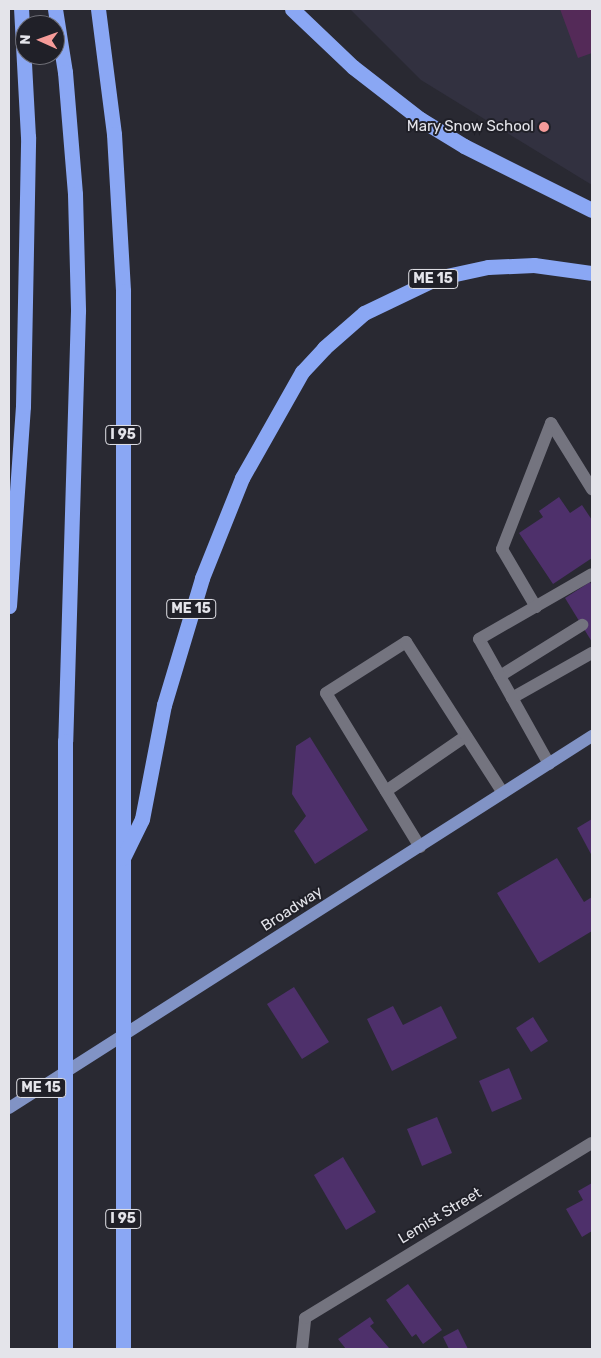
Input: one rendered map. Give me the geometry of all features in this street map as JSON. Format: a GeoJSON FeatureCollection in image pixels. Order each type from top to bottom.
{"type":"FeatureCollection","features":[{"type":"Feature","properties":{"kind":"highway"},"geometry":{"type":"LineString","coordinates":[[9,606],[23,406],[28,137],[21,9]]}},
{"type":"Feature","properties":{"kind":"highway"},"geometry":{"type":"LineString","coordinates":[[55,9],[65,72],[76,194],[78,311],[68,565],[62,1117],[65,1349]]}},
{"type":"Feature","properties":{"kind":"highway","name":"I 95"},"geometry":{"type":"LineString","coordinates":[[98,9],[114,134],[123,290],[121,862],[123,1349]]}},
{"type":"Feature","properties":{"kind":"highway"},"geometry":{"type":"LineString","coordinates":[[292,9],[353,67],[420,120],[480,155],[592,210]]}},
{"type":"Feature","properties":{"kind":"highway","name":"ME 15"},"geometry":{"type":"LineString","coordinates":[[121,862],[142,819],[164,705],[202,578],[242,478],[302,372],[324,348],[364,313],[437,278],[488,267],[534,265],[592,273]]}},
{"type":"Feature","properties":{"kind":"main road","name":"Broadway"},"geometry":{"type":"LineString","coordinates":[[9,1108],[592,736]]}},
{"type":"Feature","properties":{"kind":"street"},"geometry":{"type":"LineString","coordinates":[[536,607],[502,549],[551,423],[592,489]]}},
{"type":"Feature","properties":{"kind":"street"},"geometry":{"type":"LineString","coordinates":[[549,764],[479,639],[592,574]]}},
{"type":"Feature","properties":{"kind":"street"},"geometry":{"type":"LineString","coordinates":[[500,676],[582,625]]}},
{"type":"Feature","properties":{"kind":"street"},"geometry":{"type":"LineString","coordinates":[[420,846],[326,693],[406,642],[503,793]]}},
{"type":"Feature","properties":{"kind":"street"},"geometry":{"type":"LineString","coordinates":[[512,698],[592,653]]}},
{"type":"Feature","properties":{"kind":"street"},"geometry":{"type":"LineString","coordinates":[[386,791],[466,736]]}},
{"type":"Feature","properties":{"kind":"street","name":"Lemist Street"},"geometry":{"type":"LineString","coordinates":[[302,1349],[305,1318],[592,1143]]}},
{"type":"Feature","properties":{"kind":"shaded area","name":"Mary Snow School"},"geometry":{"type":"Polygon","coordinates":[[[350,9],[592,9],[592,185],[421,80],[350,9]]]}},
{"type":"Feature","properties":{"kind":"shaded area"},"geometry":{"type":"Polygon","coordinates":[[[560,9],[592,9],[592,53],[578,58],[560,9]]]}},
{"type":"Feature","properties":{"kind":"building"},"geometry":{"type":"Polygon","coordinates":[[[559,497],[570,513],[582,505],[592,520],[592,558],[553,584],[519,533],[543,517],[539,511],[559,497]]]}},
{"type":"Feature","properties":{"kind":"building"},"geometry":{"type":"Polygon","coordinates":[[[590,582],[592,586],[592,642],[565,598],[590,582]]]}},
{"type":"Feature","properties":{"kind":"building"},"geometry":{"type":"Polygon","coordinates":[[[310,737],[368,830],[315,864],[294,831],[306,816],[292,794],[296,746],[310,737]]]}},
{"type":"Feature","properties":{"kind":"building"},"geometry":{"type":"Polygon","coordinates":[[[592,819],[592,856],[577,828],[592,819]]]}},
{"type":"Feature","properties":{"kind":"building"},"geometry":{"type":"Polygon","coordinates":[[[557,858],[584,902],[592,897],[592,931],[539,963],[497,893],[557,858]]]}},
{"type":"Feature","properties":{"kind":"building"},"geometry":{"type":"Polygon","coordinates":[[[294,987],[329,1042],[302,1059],[267,1004],[294,987]]]}},
{"type":"Feature","properties":{"kind":"building"},"geometry":{"type":"Polygon","coordinates":[[[393,1006],[403,1025],[441,1006],[457,1038],[392,1071],[367,1019],[393,1006]]]}},
{"type":"Feature","properties":{"kind":"building"},"geometry":{"type":"Polygon","coordinates":[[[533,1017],[548,1041],[531,1052],[516,1028],[533,1017]]]}},
{"type":"Feature","properties":{"kind":"building"},"geometry":{"type":"Polygon","coordinates":[[[509,1068],[522,1099],[492,1112],[479,1081],[509,1068]]]}},
{"type":"Feature","properties":{"kind":"building"},"geometry":{"type":"Polygon","coordinates":[[[437,1117],[452,1153],[422,1166],[407,1129],[437,1117]]]}},
{"type":"Feature","properties":{"kind":"building"},"geometry":{"type":"Polygon","coordinates":[[[343,1157],[376,1212],[346,1230],[314,1175],[343,1157]]]}},
{"type":"Feature","properties":{"kind":"building"},"geometry":{"type":"Polygon","coordinates":[[[592,1183],[592,1231],[582,1237],[566,1209],[583,1200],[578,1191],[592,1183]]]}},
{"type":"Feature","properties":{"kind":"building"},"geometry":{"type":"Polygon","coordinates":[[[408,1284],[442,1330],[423,1344],[416,1334],[412,1337],[386,1300],[408,1284]]]}},
{"type":"Feature","properties":{"kind":"building"},"geometry":{"type":"Polygon","coordinates":[[[370,1317],[374,1323],[370,1326],[389,1348],[346,1349],[338,1339],[370,1317]]]}},
{"type":"Feature","properties":{"kind":"building"},"geometry":{"type":"Polygon","coordinates":[[[458,1329],[468,1349],[449,1349],[443,1337],[458,1329]]]}},
{"type":"Feature","properties":{"kind":"place","name":"Mary Snow School"},"geometry":{"type":"Point","coordinates":[544,127]}}]}
